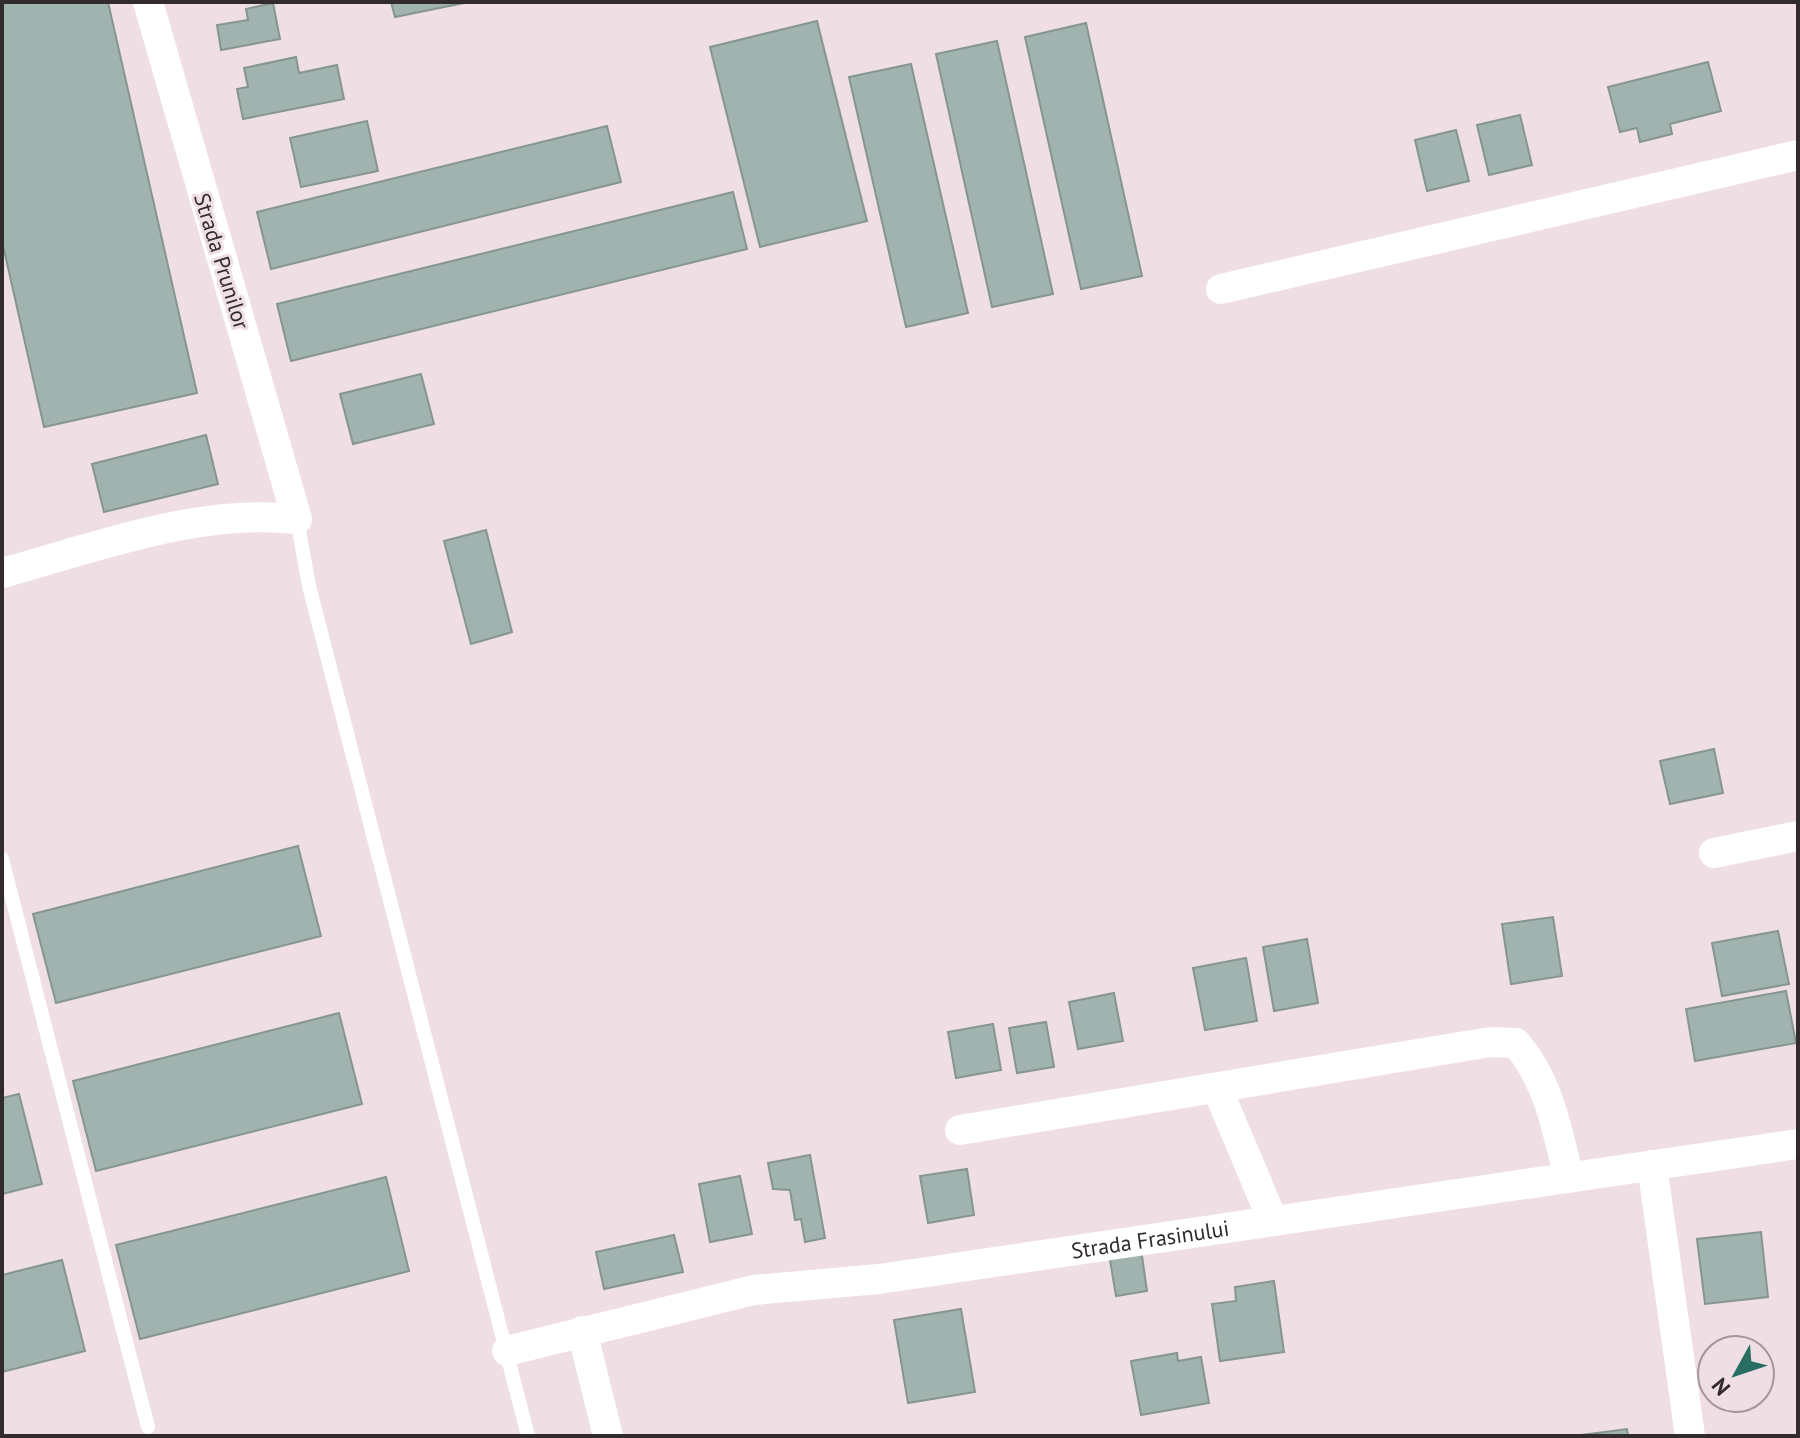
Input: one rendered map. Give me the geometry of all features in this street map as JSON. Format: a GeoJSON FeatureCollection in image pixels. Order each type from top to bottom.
{"type":"FeatureCollection","features":[{"type":"Feature","properties":{"kind":"street","name":"Strada Prunilor"},"geometry":{"type":"LineString","coordinates":[[148,2],[297,519]]}},
{"type":"Feature","properties":{"kind":"street"},"geometry":{"type":"LineString","coordinates":[[1221,289],[1798,155]]}},
{"type":"Feature","properties":{"kind":"street"},"geometry":{"type":"LineString","coordinates":[[2,573],[177,526],[259,515],[297,519]]}},
{"type":"Feature","properties":{"kind":"street"},"geometry":{"type":"LineString","coordinates":[[1714,853],[1798,836]]}},
{"type":"Feature","properties":{"kind":"street"},"geometry":{"type":"LineString","coordinates":[[960,1130],[1490,1042],[1516,1043],[1533,1062],[1548,1097],[1569,1178]]}},
{"type":"Feature","properties":{"kind":"street"},"geometry":{"type":"LineString","coordinates":[[1217,1088],[1273,1221]]}},
{"type":"Feature","properties":{"kind":"street","name":"Strada Frasinului"},"geometry":{"type":"LineString","coordinates":[[507,1351],[754,1290],[879,1279],[1798,1144]]}},
{"type":"Feature","properties":{"kind":"street"},"geometry":{"type":"LineString","coordinates":[[1652,1165],[1690,1436]]}},
{"type":"Feature","properties":{"kind":"street"},"geometry":{"type":"LineString","coordinates":[[582,1331],[608,1436]]}},
{"type":"Feature","properties":{"kind":"lane"},"geometry":{"type":"LineString","coordinates":[[297,519],[309,586],[528,1436]]}},
{"type":"Feature","properties":{"kind":"lane"},"geometry":{"type":"LineString","coordinates":[[2,859],[148,1427]]}},
{"type":"Feature","properties":{"kind":"building"},"geometry":{"type":"Polygon","coordinates":[[[2,2],[108,2],[197,393],[44,427],[2,241],[2,2]]]}},
{"type":"Feature","properties":{"kind":"building"},"geometry":{"type":"Polygon","coordinates":[[[391,2],[469,2],[395,17],[391,2]]]}},
{"type":"Feature","properties":{"kind":"building"},"geometry":{"type":"Polygon","coordinates":[[[273,3],[280,39],[221,50],[217,25],[248,20],[246,9],[273,3]]]}},
{"type":"Feature","properties":{"kind":"building"},"geometry":{"type":"Polygon","coordinates":[[[817,21],[867,221],[760,247],[710,47],[817,21]]]}},
{"type":"Feature","properties":{"kind":"building"},"geometry":{"type":"Polygon","coordinates":[[[1086,23],[1142,276],[1081,289],[1025,37],[1086,23]]]}},
{"type":"Feature","properties":{"kind":"building"},"geometry":{"type":"Polygon","coordinates":[[[997,41],[1053,294],[992,307],[936,54],[997,41]]]}},
{"type":"Feature","properties":{"kind":"building"},"geometry":{"type":"Polygon","coordinates":[[[296,57],[299,73],[337,65],[344,99],[243,119],[237,89],[248,87],[244,68],[296,57]]]}},
{"type":"Feature","properties":{"kind":"building"},"geometry":{"type":"Polygon","coordinates":[[[1708,62],[1721,111],[1670,124],[1672,134],[1640,142],[1637,128],[1620,132],[1608,87],[1708,62]]]}},
{"type":"Feature","properties":{"kind":"building"},"geometry":{"type":"Polygon","coordinates":[[[911,64],[968,313],[906,327],[849,77],[911,64]]]}},
{"type":"Feature","properties":{"kind":"building"},"geometry":{"type":"Polygon","coordinates":[[[1520,115],[1532,165],[1489,175],[1477,125],[1520,115]]]}},
{"type":"Feature","properties":{"kind":"building"},"geometry":{"type":"Polygon","coordinates":[[[367,121],[378,171],[301,187],[290,138],[367,121]]]}},
{"type":"Feature","properties":{"kind":"building"},"geometry":{"type":"Polygon","coordinates":[[[607,126],[621,182],[271,269],[257,212],[607,126]]]}},
{"type":"Feature","properties":{"kind":"building"},"geometry":{"type":"Polygon","coordinates":[[[1456,130],[1469,181],[1427,191],[1415,140],[1456,130]]]}},
{"type":"Feature","properties":{"kind":"building"},"geometry":{"type":"Polygon","coordinates":[[[733,192],[747,249],[291,361],[277,304],[733,192]]]}},
{"type":"Feature","properties":{"kind":"building"},"geometry":{"type":"Polygon","coordinates":[[[421,374],[434,424],[353,444],[340,394],[421,374]]]}},
{"type":"Feature","properties":{"kind":"building"},"geometry":{"type":"Polygon","coordinates":[[[206,435],[218,484],[104,512],[92,464],[206,435]]]}},
{"type":"Feature","properties":{"kind":"building"},"geometry":{"type":"Polygon","coordinates":[[[486,530],[512,632],[471,644],[444,541],[486,530]]]}},
{"type":"Feature","properties":{"kind":"building"},"geometry":{"type":"Polygon","coordinates":[[[1714,749],[1723,793],[1670,804],[1660,761],[1714,749]]]}},
{"type":"Feature","properties":{"kind":"building"},"geometry":{"type":"Polygon","coordinates":[[[298,846],[321,936],[56,1003],[33,914],[298,846]]]}},
{"type":"Feature","properties":{"kind":"building"},"geometry":{"type":"Polygon","coordinates":[[[1553,917],[1562,976],[1511,984],[1502,924],[1553,917]]]}},
{"type":"Feature","properties":{"kind":"building"},"geometry":{"type":"Polygon","coordinates":[[[1778,931],[1789,984],[1722,996],[1712,943],[1778,931]]]}},
{"type":"Feature","properties":{"kind":"building"},"geometry":{"type":"Polygon","coordinates":[[[1307,939],[1318,1003],[1274,1011],[1263,947],[1307,939]]]}},
{"type":"Feature","properties":{"kind":"building"},"geometry":{"type":"Polygon","coordinates":[[[1246,958],[1257,1021],[1205,1030],[1193,968],[1246,958]]]}},
{"type":"Feature","properties":{"kind":"building"},"geometry":{"type":"Polygon","coordinates":[[[1786,991],[1796,1043],[1695,1061],[1686,1009],[1786,991]]]}},
{"type":"Feature","properties":{"kind":"building"},"geometry":{"type":"Polygon","coordinates":[[[1114,993],[1123,1041],[1078,1049],[1069,1002],[1114,993]]]}},
{"type":"Feature","properties":{"kind":"building"},"geometry":{"type":"Polygon","coordinates":[[[339,1013],[362,1104],[96,1171],[73,1081],[339,1013]]]}},
{"type":"Feature","properties":{"kind":"building"},"geometry":{"type":"Polygon","coordinates":[[[1046,1022],[1054,1067],[1017,1073],[1009,1028],[1046,1022]]]}},
{"type":"Feature","properties":{"kind":"building"},"geometry":{"type":"Polygon","coordinates":[[[993,1024],[1001,1070],[956,1078],[948,1032],[993,1024]]]}},
{"type":"Feature","properties":{"kind":"building"},"geometry":{"type":"Polygon","coordinates":[[[19,1094],[42,1184],[2,1194],[2,1098],[19,1094]]]}},
{"type":"Feature","properties":{"kind":"building"},"geometry":{"type":"Polygon","coordinates":[[[810,1155],[825,1238],[805,1242],[801,1219],[795,1220],[790,1190],[773,1189],[768,1163],[810,1155]]]}},
{"type":"Feature","properties":{"kind":"building"},"geometry":{"type":"Polygon","coordinates":[[[967,1169],[974,1215],[928,1223],[920,1176],[967,1169]]]}},
{"type":"Feature","properties":{"kind":"building"},"geometry":{"type":"Polygon","coordinates":[[[740,1176],[752,1234],[710,1242],[699,1184],[740,1176]]]}},
{"type":"Feature","properties":{"kind":"building"},"geometry":{"type":"Polygon","coordinates":[[[386,1177],[409,1271],[140,1339],[116,1245],[386,1177]]]}},
{"type":"Feature","properties":{"kind":"building"},"geometry":{"type":"Polygon","coordinates":[[[1761,1232],[1768,1297],[1705,1304],[1697,1239],[1761,1232]]]}},
{"type":"Feature","properties":{"kind":"building"},"geometry":{"type":"Polygon","coordinates":[[[674,1235],[683,1272],[604,1289],[596,1252],[674,1235]]]}},
{"type":"Feature","properties":{"kind":"building"},"geometry":{"type":"Polygon","coordinates":[[[1141,1249],[1147,1291],[1116,1296],[1109,1254],[1141,1249]]]}},
{"type":"Feature","properties":{"kind":"building"},"geometry":{"type":"Polygon","coordinates":[[[62,1260],[85,1351],[2,1372],[2,1275],[62,1260]]]}},
{"type":"Feature","properties":{"kind":"building"},"geometry":{"type":"Polygon","coordinates":[[[1274,1281],[1284,1352],[1220,1361],[1212,1304],[1236,1301],[1235,1287],[1274,1281]]]}},
{"type":"Feature","properties":{"kind":"building"},"geometry":{"type":"Polygon","coordinates":[[[961,1309],[975,1392],[908,1403],[894,1320],[961,1309]]]}},
{"type":"Feature","properties":{"kind":"building"},"geometry":{"type":"Polygon","coordinates":[[[1177,1353],[1178,1361],[1201,1357],[1209,1403],[1141,1415],[1131,1361],[1177,1353]]]}},
{"type":"Feature","properties":{"kind":"building"},"geometry":{"type":"Polygon","coordinates":[[[1627,1429],[1628,1436],[1582,1436],[1582,1435],[1627,1429]]]}}]}
